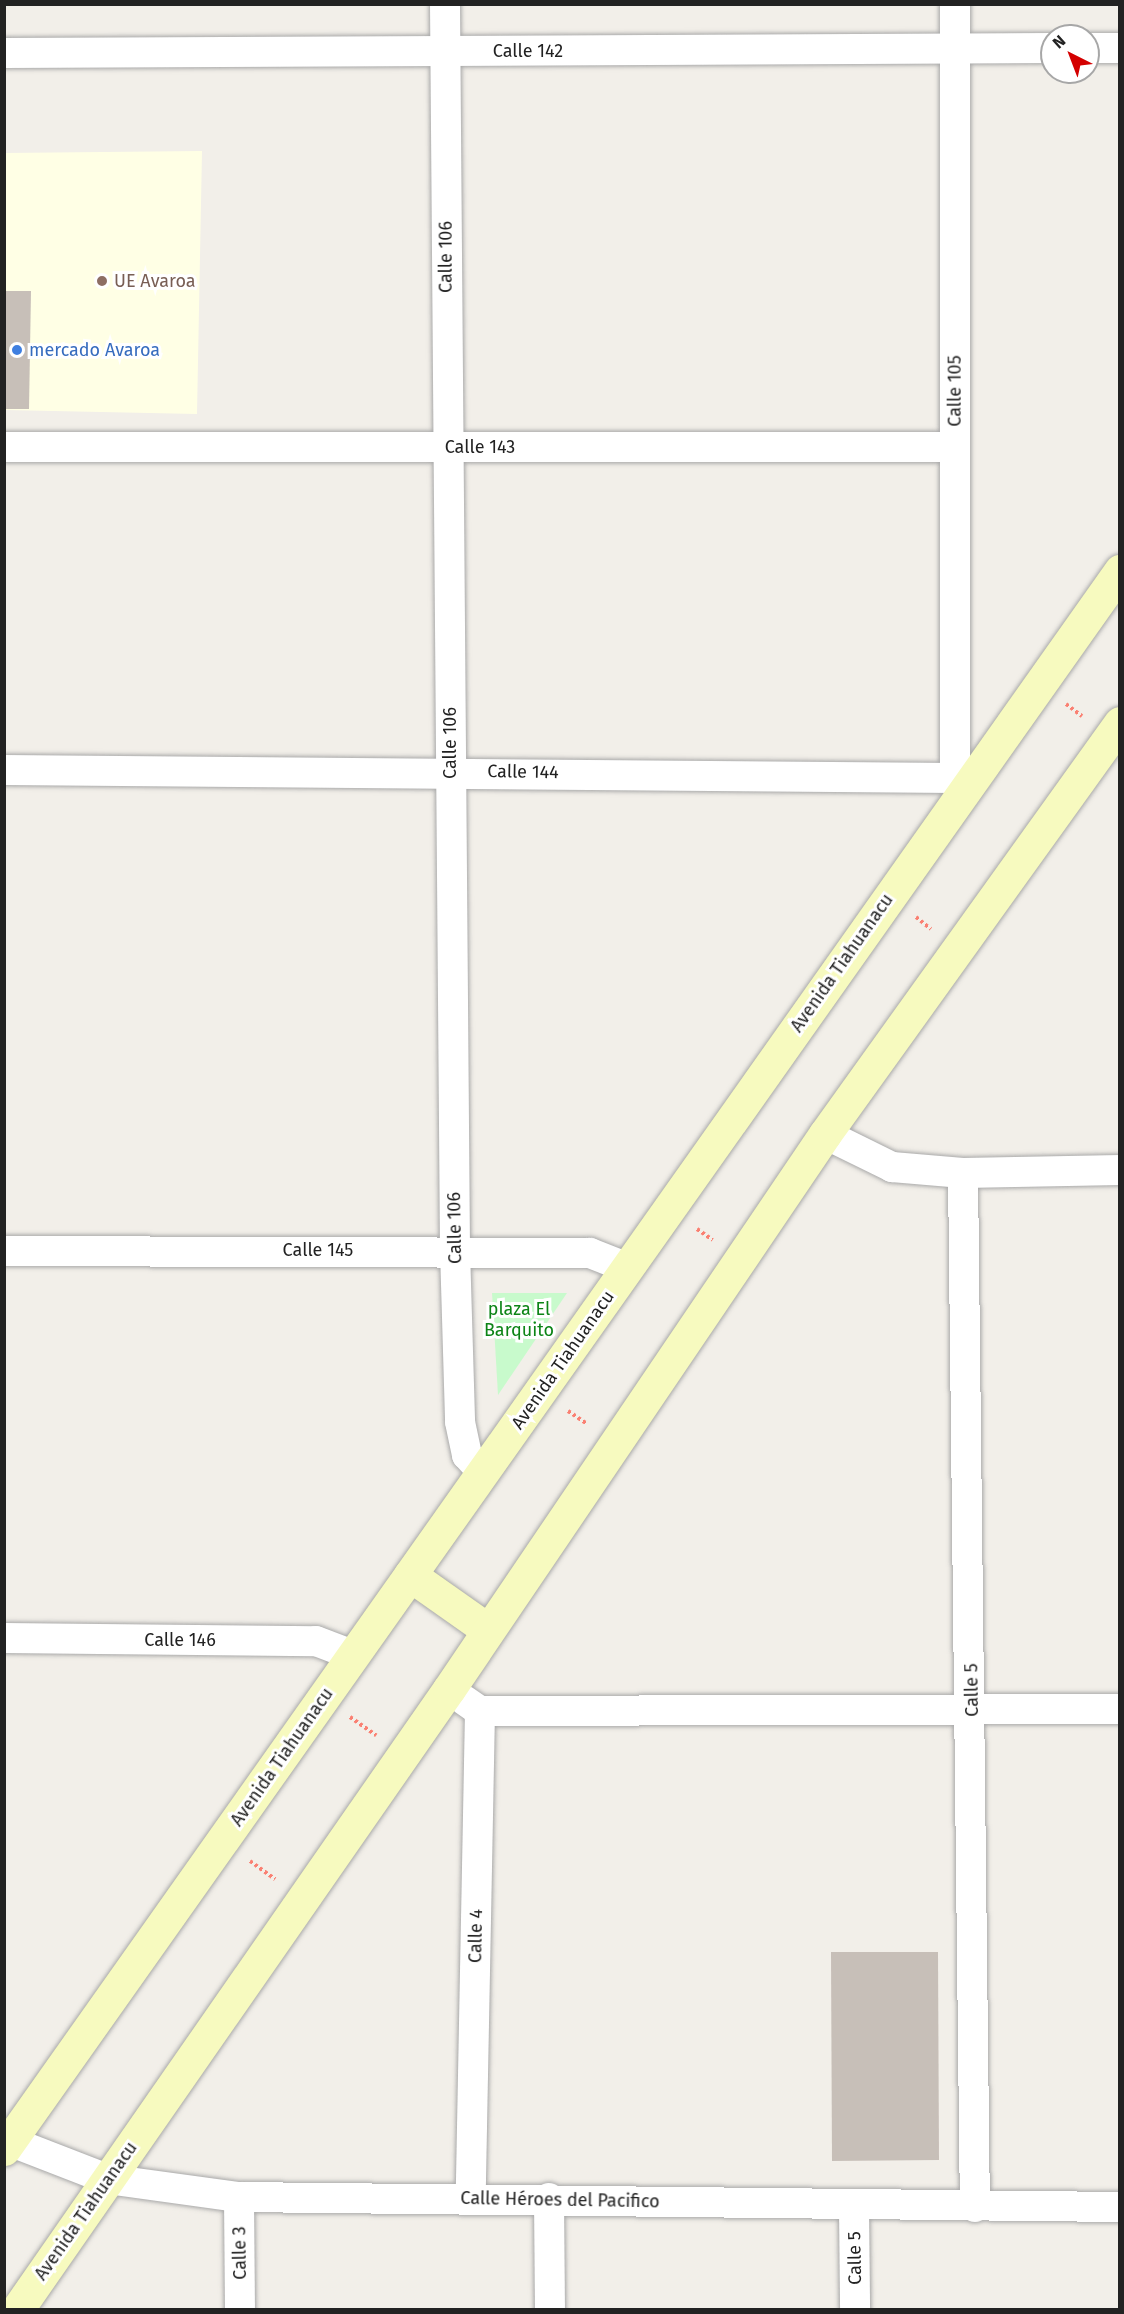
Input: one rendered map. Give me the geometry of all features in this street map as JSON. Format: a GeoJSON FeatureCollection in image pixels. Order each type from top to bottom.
{"type":"FeatureCollection","features":[{"type":"Feature","properties":{"kind":"main road","name":"Avenida Tiahuanacu"},"geometry":{"type":"LineString","coordinates":[[6,2143],[222,1842],[889,897],[962,781],[1039,684],[1119,571]]}},
{"type":"Feature","properties":{"kind":"main road","name":"Avenida Tiahuanacu"},"geometry":{"type":"LineString","coordinates":[[17,2310],[449,1689],[825,1134],[1115,730]]}},
{"type":"Feature","properties":{"kind":"main road"},"geometry":{"type":"LineString","coordinates":[[410,1575],[488,1630]]}},
{"type":"Feature","properties":{"kind":"street","name":"Calle 106"},"geometry":{"type":"LineString","coordinates":[[445,4],[455,1250],[460,1422],[467,1455],[483,1473]]}},
{"type":"Feature","properties":{"kind":"street","name":"Calle 105"},"geometry":{"type":"LineString","coordinates":[[955,4],[955,447],[962,781]]}},
{"type":"Feature","properties":{"kind":"street","name":"Calle 142"},"geometry":{"type":"LineString","coordinates":[[4,53],[1040,48]]}},
{"type":"Feature","properties":{"kind":"street"},"geometry":{"type":"LineString","coordinates":[[1100,48],[1119,48]]}},
{"type":"Feature","properties":{"kind":"street","name":"Calle 143"},"geometry":{"type":"LineString","coordinates":[[4,447],[955,447]]}},
{"type":"Feature","properties":{"kind":"street","name":"Calle 144"},"geometry":{"type":"LineString","coordinates":[[4,770],[450,771],[962,781]]}},
{"type":"Feature","properties":{"kind":"street"},"geometry":{"type":"LineString","coordinates":[[825,1134],[892,1167],[963,1173],[1119,1170]]}},
{"type":"Feature","properties":{"kind":"street","name":"Calle 5"},"geometry":{"type":"LineString","coordinates":[[963,1173],[972,1709],[975,2207]]}},
{"type":"Feature","properties":{"kind":"street","name":"Calle 145"},"geometry":{"type":"LineString","coordinates":[[4,1251],[455,1250],[590,1253],[628,1268]]}},
{"type":"Feature","properties":{"kind":"street","name":"Calle 146"},"geometry":{"type":"LineString","coordinates":[[4,1638],[316,1641],[353,1655]]}},
{"type":"Feature","properties":{"kind":"street"},"geometry":{"type":"LineString","coordinates":[[449,1689],[480,1712],[1119,1709]]}},
{"type":"Feature","properties":{"kind":"street","name":"Calle 4"},"geometry":{"type":"LineString","coordinates":[[471,2199],[480,1712]]}},
{"type":"Feature","properties":{"kind":"street","name":"Calle Héroes del Pacifico"},"geometry":{"type":"LineString","coordinates":[[6,2143],[108,2179],[239,2197],[549,2198],[854,2206],[1119,2207]]}},
{"type":"Feature","properties":{"kind":"street","name":"Calle 3"},"geometry":{"type":"LineString","coordinates":[[239,2197],[240,2310]]}},
{"type":"Feature","properties":{"kind":"street"},"geometry":{"type":"LineString","coordinates":[[549,2198],[550,2310]]}},
{"type":"Feature","properties":{"kind":"street","name":"Calle 5"},"geometry":{"type":"LineString","coordinates":[[854,2206],[855,2310]]}},
{"type":"Feature","properties":{"kind":"path"},"geometry":{"type":"LineString","coordinates":[[1039,684],[1115,730]]}},
{"type":"Feature","properties":{"kind":"path"},"geometry":{"type":"LineString","coordinates":[[889,897],[958,949]]}},
{"type":"Feature","properties":{"kind":"path"},"geometry":{"type":"LineString","coordinates":[[669,1209],[740,1259]]}},
{"type":"Feature","properties":{"kind":"path"},"geometry":{"type":"LineString","coordinates":[[541,1391],[615,1444]]}},
{"type":"Feature","properties":{"kind":"path"},"geometry":{"type":"LineString","coordinates":[[324,1698],[404,1754]]}},
{"type":"Feature","properties":{"kind":"path"},"geometry":{"type":"LineString","coordinates":[[222,1842],[303,1898]]}},
{"type":"Feature","properties":{"kind":"shaded area","name":"UE Avaroa"},"geometry":{"type":"Polygon","coordinates":[[[202,151],[197,414],[5,410],[5,153],[202,151]]]}},
{"type":"Feature","properties":{"kind":"green space","name":"plaza El Barquito"},"geometry":{"type":"Polygon","coordinates":[[[492,1293],[567,1293],[498,1395],[492,1293]]]}},
{"type":"Feature","properties":{"kind":"building","name":"mercado Avaroa"},"geometry":{"type":"Polygon","coordinates":[[[4,291],[31,291],[29,409],[4,409],[4,291]]]}},
{"type":"Feature","properties":{"kind":"building"},"geometry":{"type":"Polygon","coordinates":[[[831,1952],[938,1952],[939,2160],[832,2161],[831,1952]]]}},
{"type":"Feature","properties":{"kind":"place","name":"UE Avaroa"},"geometry":{"type":"Point","coordinates":[102,281]}},
{"type":"Feature","properties":{"kind":"place","name":"mercado Avaroa"},"geometry":{"type":"Point","coordinates":[17,350]}}]}
